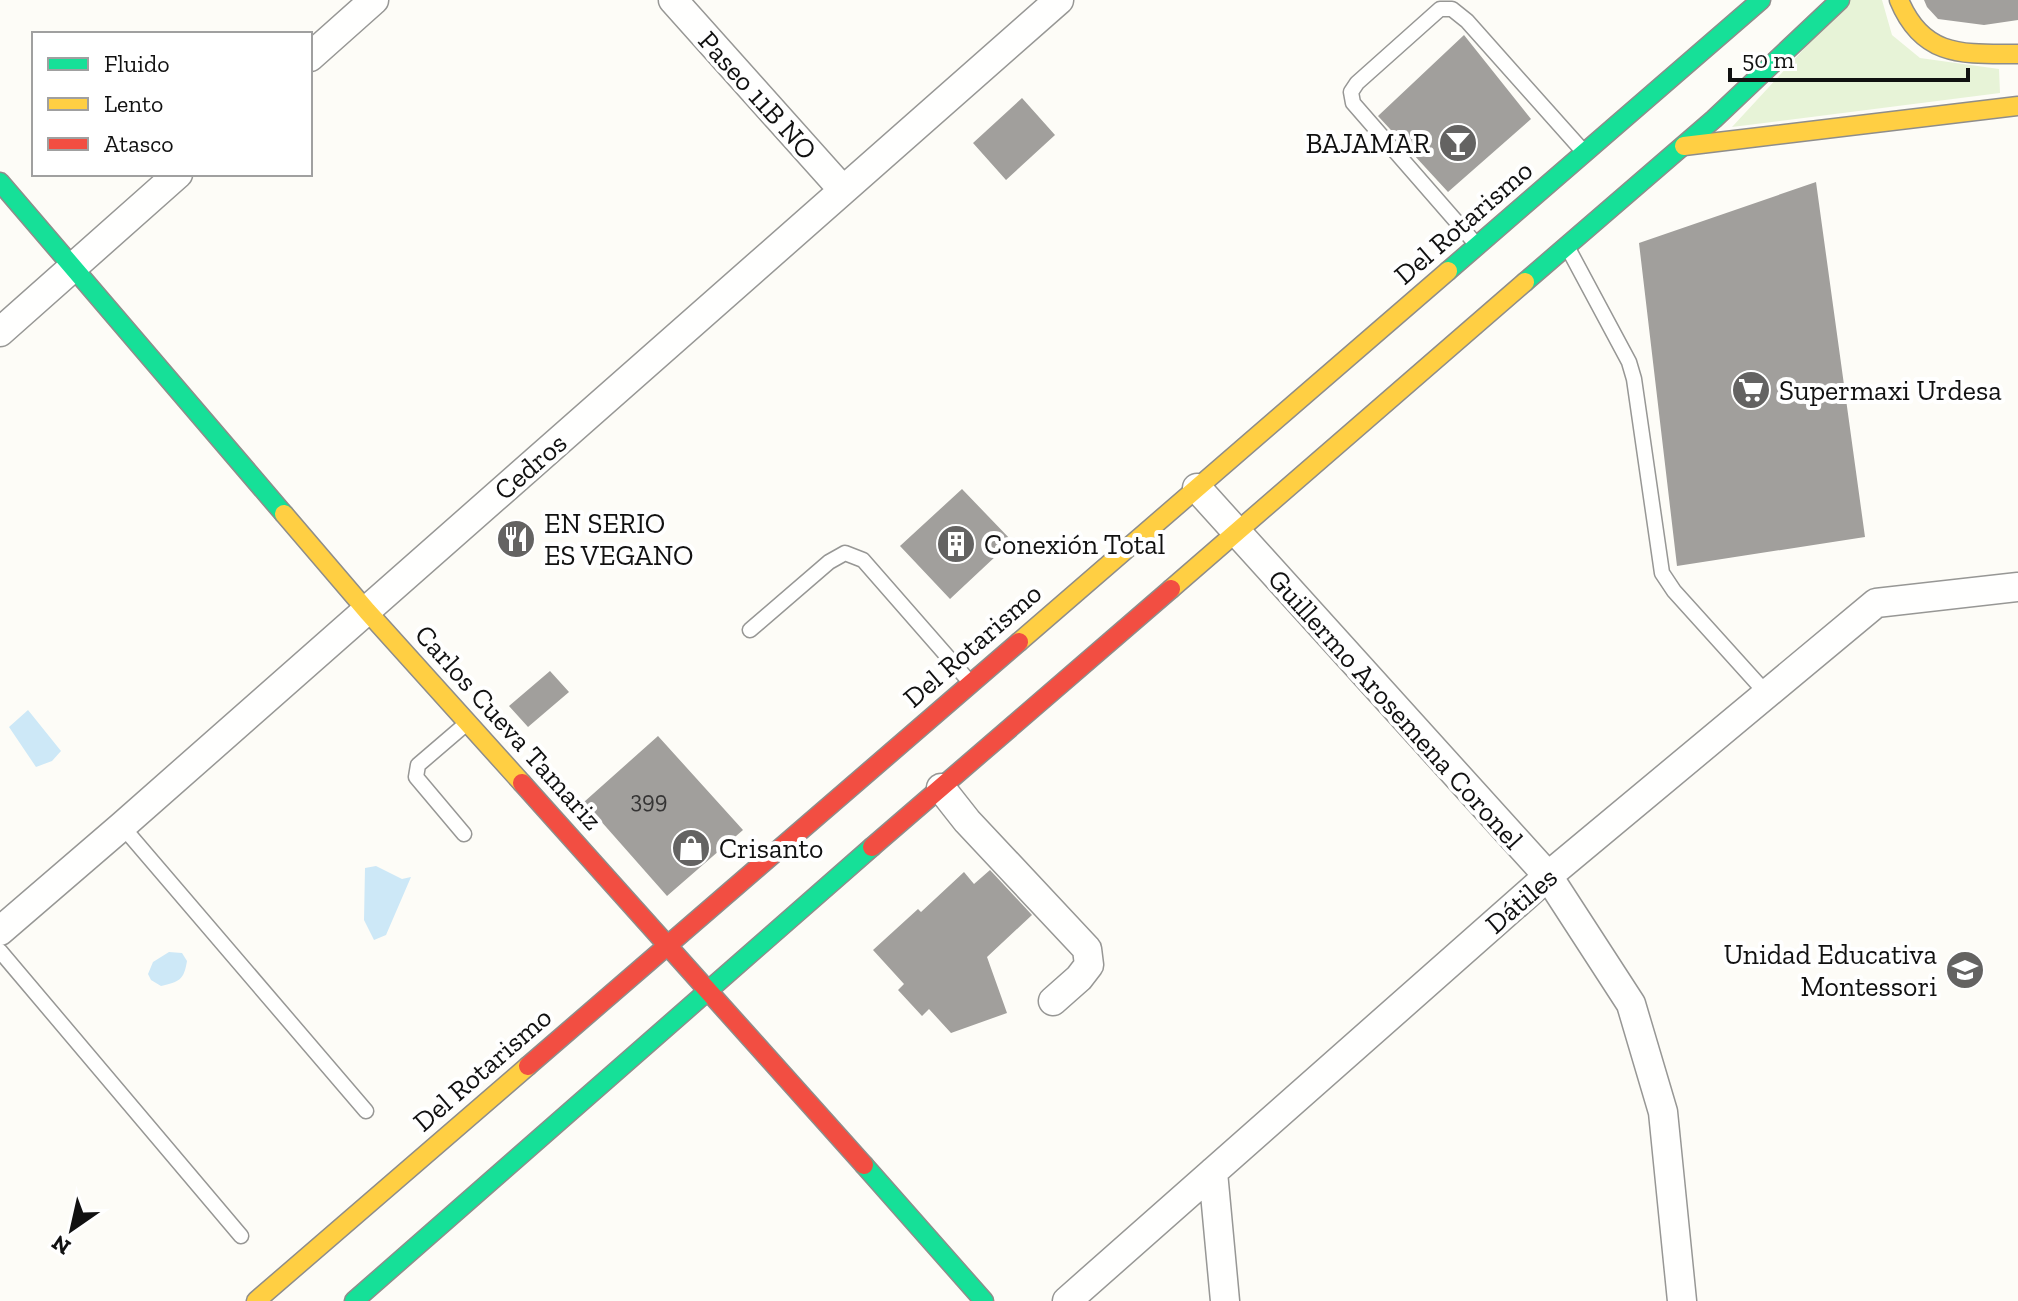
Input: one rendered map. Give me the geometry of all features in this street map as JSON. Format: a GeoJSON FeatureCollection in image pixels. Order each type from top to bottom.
{"type":"FeatureCollection","features":[{"type":"Feature","properties":{"kind":"main road","name":"Del Rotarismo"},"geometry":{"type":"LineString","coordinates":[[256,1301],[1761,0]]}},
{"type":"Feature","properties":{"kind":"main road"},"geometry":{"type":"LineString","coordinates":[[354,1301],[707,990],[1684,146],[1840,0]]}},
{"type":"Feature","properties":{"kind":"main road"},"geometry":{"type":"LineString","coordinates":[[1899,0],[1914,28],[1937,46],[1961,53],[2018,54]]}},
{"type":"Feature","properties":{"kind":"main road"},"geometry":{"type":"LineString","coordinates":[[1684,146],[2018,106]]}},
{"type":"Feature","properties":{"kind":"main road","name":"Carlos Cueva Tamariz"},"geometry":{"type":"LineString","coordinates":[[0,182],[367,611],[984,1301]]}},
{"type":"Feature","properties":{"kind":"street"},"geometry":{"type":"LineString","coordinates":[[312,55],[374,0]]}},
{"type":"Feature","properties":{"kind":"street","name":"Paseo 11B NO"},"geometry":{"type":"LineString","coordinates":[[673,0],[843,190]]}},
{"type":"Feature","properties":{"kind":"street","name":"Cedros"},"geometry":{"type":"LineString","coordinates":[[0,931],[1059,0]]}},
{"type":"Feature","properties":{"kind":"street"},"geometry":{"type":"LineString","coordinates":[[0,332],[176,176]]}},
{"type":"Feature","properties":{"kind":"street","name":"Guillermo Arosemena Coronel"},"geometry":{"type":"LineString","coordinates":[[1197,488],[1548,876],[1631,1004],[1663,1112],[1682,1301]]}},
{"type":"Feature","properties":{"kind":"street","name":"Dátiles"},"geometry":{"type":"LineString","coordinates":[[1067,1301],[1548,876],[1876,603],[2018,587]]}},
{"type":"Feature","properties":{"kind":"street"},"geometry":{"type":"LineString","coordinates":[[941,788],[967,821],[1087,949],[1089,965],[1053,1001]]}},
{"type":"Feature","properties":{"kind":"street"},"geometry":{"type":"LineString","coordinates":[[1213,1172],[1225,1301]]}},
{"type":"Feature","properties":{"kind":"lane"},"geometry":{"type":"LineString","coordinates":[[1478,246],[1353,103],[1351,92],[1357,83],[1440,9],[1452,9],[1467,21],[1585,153]]}},
{"type":"Feature","properties":{"kind":"lane"},"geometry":{"type":"LineString","coordinates":[[1567,246],[1629,362],[1634,379],[1662,573],[1674,591],[1767,694]]}},
{"type":"Feature","properties":{"kind":"lane"},"geometry":{"type":"LineString","coordinates":[[750,630],[829,562],[845,553],[863,560],[971,684]]}},
{"type":"Feature","properties":{"kind":"lane"},"geometry":{"type":"LineString","coordinates":[[464,834],[416,777],[418,765],[467,723]]}},
{"type":"Feature","properties":{"kind":"lane"},"geometry":{"type":"LineString","coordinates":[[122,826],[366,1111]]}},
{"type":"Feature","properties":{"kind":"lane"},"geometry":{"type":"LineString","coordinates":[[0,951],[241,1236]]}},
{"type":"Feature","properties":{"kind":"green space"},"geometry":{"type":"Polygon","coordinates":[[[1849,0],[1882,0],[1892,35],[1920,58],[1999,69],[2000,93],[1732,127],[1849,0]]]}},
{"type":"Feature","properties":{"kind":"water"},"geometry":{"type":"Polygon","coordinates":[[[28,710],[61,751],[52,761],[36,767],[9,727],[28,710]]]}},
{"type":"Feature","properties":{"kind":"water"},"geometry":{"type":"Polygon","coordinates":[[[376,866],[402,879],[411,877],[386,935],[374,940],[364,920],[365,868],[376,866]]]}},
{"type":"Feature","properties":{"kind":"water"},"geometry":{"type":"Polygon","coordinates":[[[169,952],[182,953],[187,961],[186,967],[180,979],[161,986],[148,974],[153,962],[169,952]]]}},
{"type":"Feature","properties":{"kind":"building"},"geometry":{"type":"Polygon","coordinates":[[[1924,0],[2018,0],[2018,20],[1984,25],[1938,19],[1924,0]]]}},
{"type":"Feature","properties":{"kind":"building"},"geometry":{"type":"Polygon","coordinates":[[[1464,35],[1531,119],[1448,192],[1378,116],[1464,35]]]}},
{"type":"Feature","properties":{"kind":"building"},"geometry":{"type":"Polygon","coordinates":[[[1022,98],[1055,135],[1006,180],[973,143],[1022,98]]]}},
{"type":"Feature","properties":{"kind":"building","name":"Supermaxi Urdesa"},"geometry":{"type":"Polygon","coordinates":[[[1816,182],[1865,537],[1677,566],[1639,243],[1816,182]]]}},
{"type":"Feature","properties":{"kind":"building","name":"Conexión Total"},"geometry":{"type":"Polygon","coordinates":[[[962,489],[1012,541],[950,599],[900,546],[962,489]]]}},
{"type":"Feature","properties":{"kind":"building"},"geometry":{"type":"Polygon","coordinates":[[[550,671],[569,692],[528,727],[509,706],[550,671]]]}},
{"type":"Feature","properties":{"kind":"building"},"geometry":{"type":"Polygon","coordinates":[[[658,736],[743,830],[667,896],[584,802],[658,736]]]}},
{"type":"Feature","properties":{"kind":"building"},"geometry":{"type":"Polygon","coordinates":[[[990,870],[1032,915],[987,957],[1007,1013],[951,1033],[929,1009],[922,1016],[898,990],[904,984],[873,950],[964,872],[974,884],[990,870]]]}},
{"type":"Feature","properties":{"kind":"traffic: fast"},"geometry":{"type":"LineString","coordinates":[[1448,271],[1761,0]]}},
{"type":"Feature","properties":{"kind":"traffic: fast"},"geometry":{"type":"LineString","coordinates":[[1525,282],[1714,119],[1840,0]]}},
{"type":"Feature","properties":{"kind":"traffic: fast"},"geometry":{"type":"LineString","coordinates":[[0,182],[284,514]]}},
{"type":"Feature","properties":{"kind":"traffic: fast"},"geometry":{"type":"LineString","coordinates":[[354,1301],[872,847]]}},
{"type":"Feature","properties":{"kind":"traffic: fast"},"geometry":{"type":"LineString","coordinates":[[864,1165],[984,1301]]}},
{"type":"Feature","properties":{"kind":"traffic: slow"},"geometry":{"type":"LineString","coordinates":[[1899,0],[1920,33],[1933,43],[1963,52],[2018,54]]}},
{"type":"Feature","properties":{"kind":"traffic: slow"},"geometry":{"type":"LineString","coordinates":[[1684,146],[2018,106]]}},
{"type":"Feature","properties":{"kind":"traffic: slow"},"geometry":{"type":"LineString","coordinates":[[1019,642],[1448,271]]}},
{"type":"Feature","properties":{"kind":"traffic: slow"},"geometry":{"type":"LineString","coordinates":[[1171,589],[1525,282]]}},
{"type":"Feature","properties":{"kind":"traffic: slow"},"geometry":{"type":"LineString","coordinates":[[284,514],[522,783]]}},
{"type":"Feature","properties":{"kind":"traffic: slow"},"geometry":{"type":"LineString","coordinates":[[256,1301],[528,1066]]}},
{"type":"Feature","properties":{"kind":"traffic: jam"},"geometry":{"type":"LineString","coordinates":[[872,847],[1171,589]]}},
{"type":"Feature","properties":{"kind":"traffic: jam"},"geometry":{"type":"LineString","coordinates":[[528,1066],[1019,642]]}},
{"type":"Feature","properties":{"kind":"traffic: jam"},"geometry":{"type":"LineString","coordinates":[[522,783],[864,1165]]}},
{"type":"Feature","properties":{"kind":"place","name":"BAJAMAR"},"geometry":{"type":"Point","coordinates":[1458,143]}},
{"type":"Feature","properties":{"kind":"place","name":"Supermaxi Urdesa"},"geometry":{"type":"Point","coordinates":[1751,390]}},
{"type":"Feature","properties":{"kind":"place","name":"EN SERIO ES VEGANO"},"geometry":{"type":"Point","coordinates":[516,539]}},
{"type":"Feature","properties":{"kind":"place","name":"Conexión Total"},"geometry":{"type":"Point","coordinates":[956,544]}},
{"type":"Feature","properties":{"kind":"place","name":"Crisanto"},"geometry":{"type":"Point","coordinates":[691,848]}},
{"type":"Feature","properties":{"kind":"place","name":"Unidad Educativa Montessori"},"geometry":{"type":"Point","coordinates":[1965,970]}}]}
